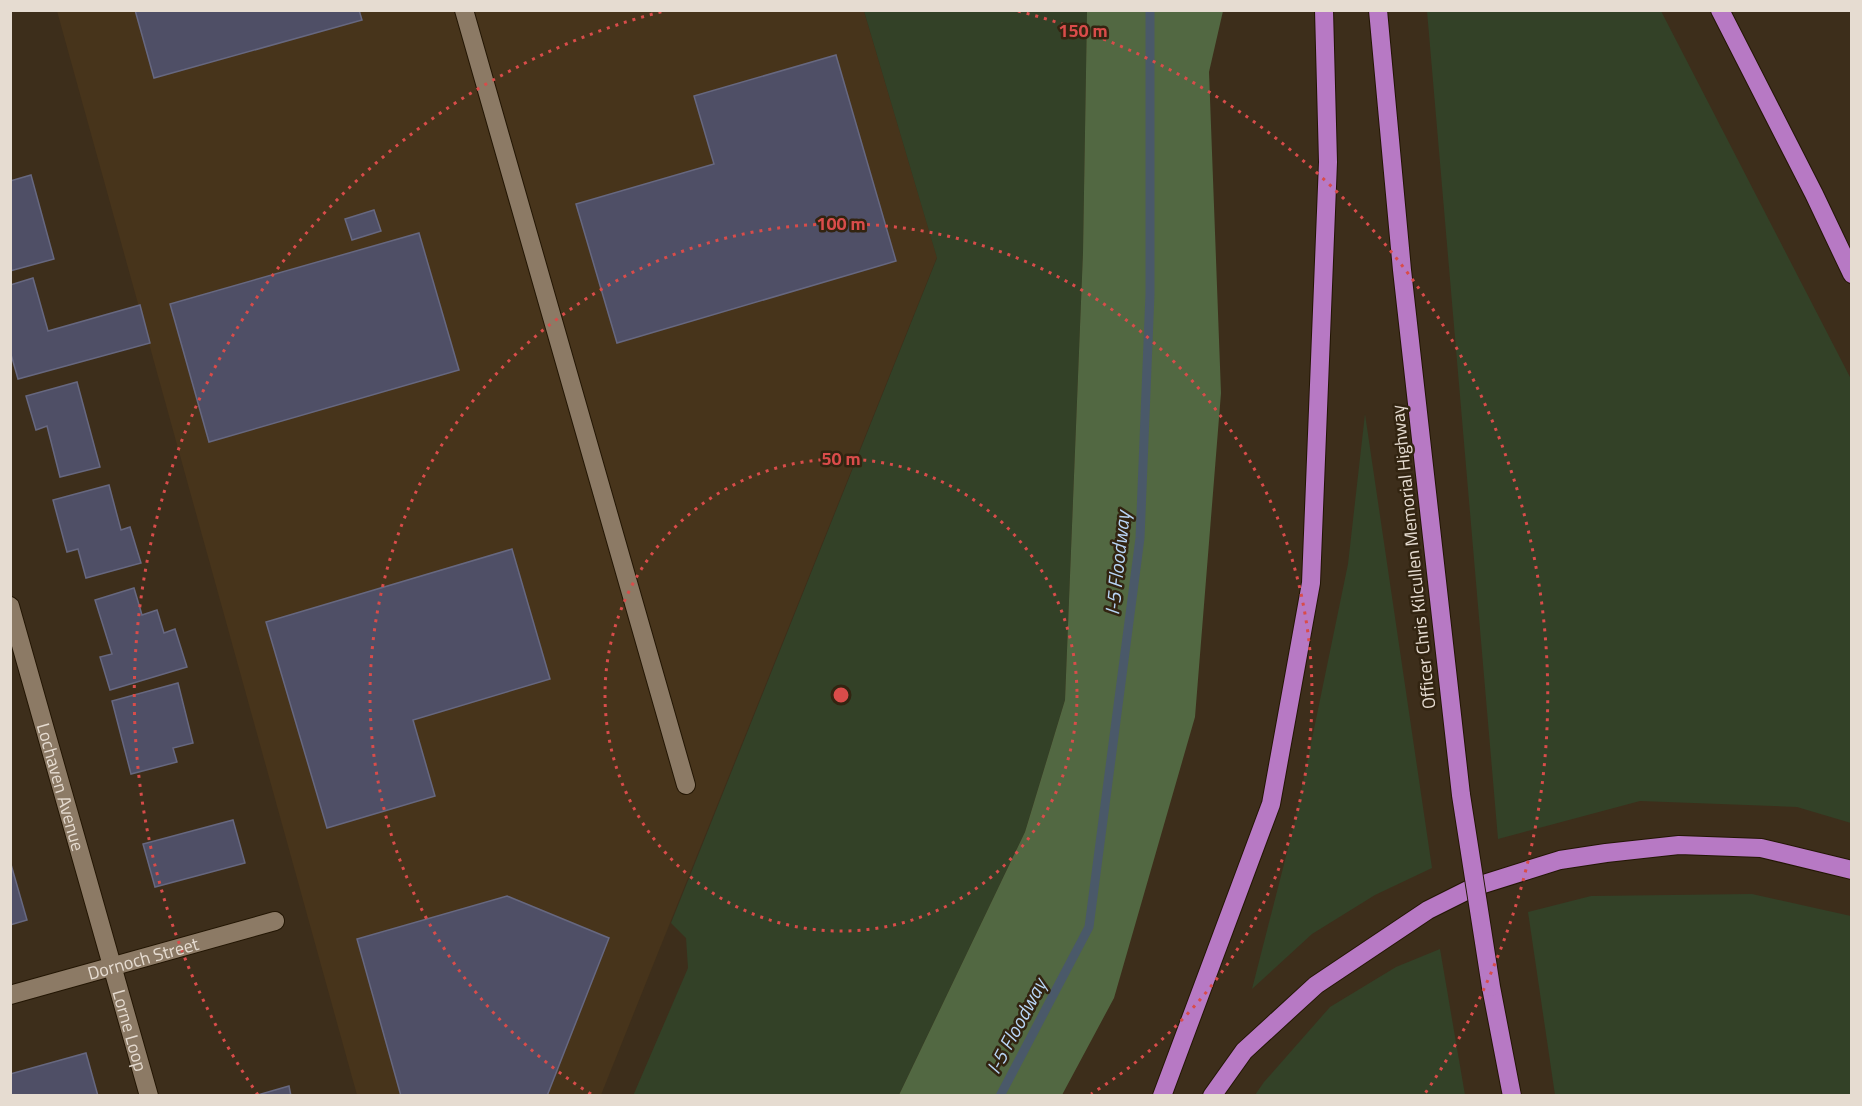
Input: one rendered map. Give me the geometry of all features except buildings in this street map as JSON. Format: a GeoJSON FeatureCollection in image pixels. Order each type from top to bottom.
{"type":"FeatureCollection","features":[{"type":"Feature","properties":{"kind":"highway"},"geometry":{"type":"LineString","coordinates":[[1162,1095],[1270,804],[1311,583],[1328,162],[1324,10]]}},
{"type":"Feature","properties":{"kind":"highway","name":"Officer Chris Kilcullen Memorial Highway"},"geometry":{"type":"LineString","coordinates":[[1378,10],[1402,270],[1461,795],[1491,987],[1512,1095]]}},
{"type":"Feature","properties":{"kind":"highway"},"geometry":{"type":"LineString","coordinates":[[1720,10],[1814,194],[1851,274]]}},
{"type":"Feature","properties":{"kind":"highway"},"geometry":{"type":"LineString","coordinates":[[1814,194],[1851,254]]}},
{"type":"Feature","properties":{"kind":"highway"},"geometry":{"type":"LineString","coordinates":[[1212,1095],[1244,1051],[1316,985],[1428,910],[1474,888],[1560,860],[1679,845],[1761,848],[1851,870]]}},
{"type":"Feature","properties":{"kind":"street"},"geometry":{"type":"LineString","coordinates":[[464,10],[686,785]]}},
{"type":"Feature","properties":{"kind":"street","name":"Lochaven Avenue"},"geometry":{"type":"LineString","coordinates":[[10,606],[114,966]]}},
{"type":"Feature","properties":{"kind":"street","name":"Dornoch Street"},"geometry":{"type":"LineString","coordinates":[[10,995],[275,921]]}},
{"type":"Feature","properties":{"kind":"street","name":"Lorne Loop"},"geometry":{"type":"LineString","coordinates":[[114,966],[150,1095]]}},
{"type":"Feature","properties":{"kind":"shaded area"},"geometry":{"type":"Polygon","coordinates":[[[57,11],[864,11],[937,257],[601,1095],[357,1095],[57,11]]]}},
{"type":"Feature","properties":{"kind":"green space"},"geometry":{"type":"Polygon","coordinates":[[[864,11],[1087,11],[1083,252],[1065,700],[1025,832],[899,1095],[633,1096],[688,968],[686,938],[671,923],[937,258],[864,11]]]}},
{"type":"Feature","properties":{"kind":"green space"},"geometry":{"type":"Polygon","coordinates":[[[1087,11],[1223,11],[1209,72],[1221,393],[1195,717],[1114,998],[1062,1095],[899,1095],[1025,832],[1065,700],[1083,252],[1087,11]]]}},
{"type":"Feature","properties":{"kind":"green space"},"geometry":{"type":"Polygon","coordinates":[[[1427,11],[1661,11],[1851,379],[1851,823],[1797,807],[1640,801],[1498,839],[1427,11]]]}},
{"type":"Feature","properties":{"kind":"green space"},"geometry":{"type":"Polygon","coordinates":[[[1365,414],[1432,868],[1375,895],[1312,934],[1252,989],[1295,821],[1348,564],[1365,414]]]}},
{"type":"Feature","properties":{"kind":"green space"},"geometry":{"type":"Polygon","coordinates":[[[1752,894],[1851,916],[1851,1095],[1555,1095],[1528,912],[1591,896],[1752,894]]]}},
{"type":"Feature","properties":{"kind":"green space"},"geometry":{"type":"Polygon","coordinates":[[[1440,949],[1465,1095],[1255,1095],[1330,1007],[1396,967],[1440,949]]]}},
{"type":"Feature","properties":{"kind":"waterway","name":"I-5 Floodway"},"geometry":{"type":"LineString","coordinates":[[1000,1096],[1089,927],[1140,538],[1150,294],[1150,10]]}}]}
